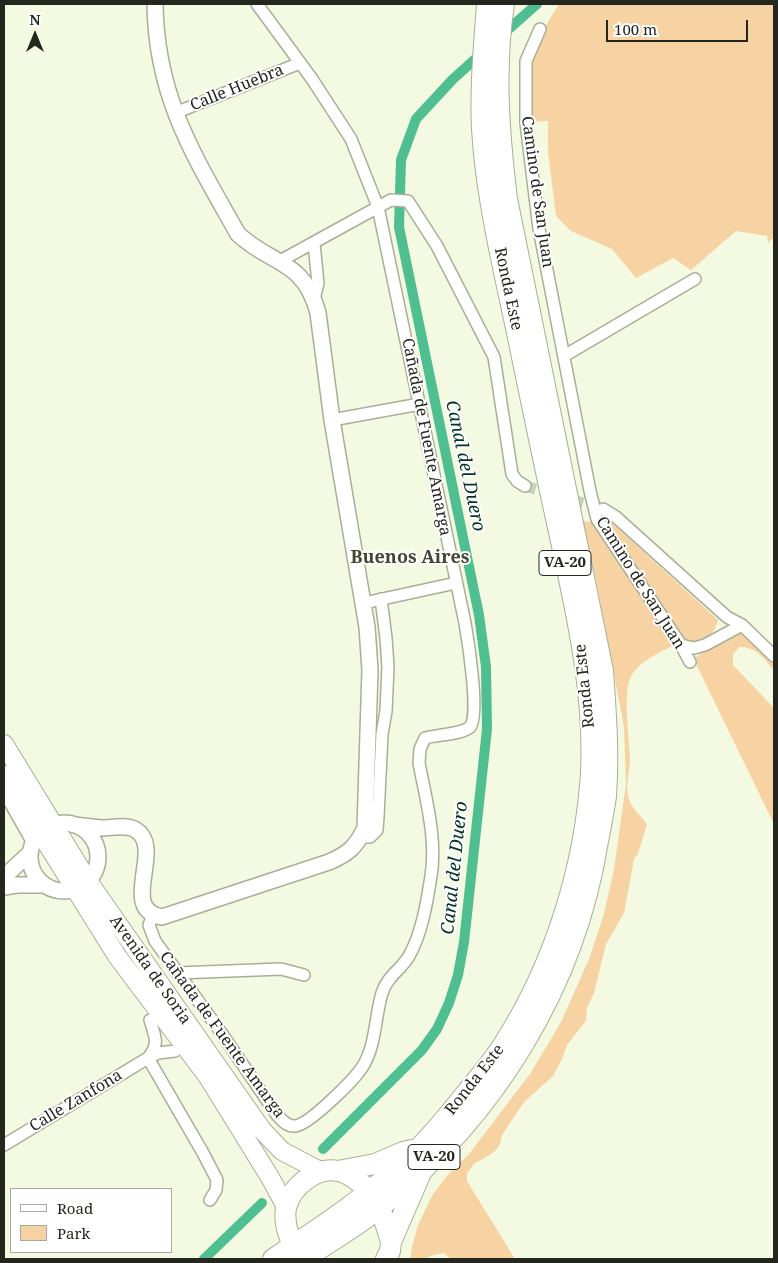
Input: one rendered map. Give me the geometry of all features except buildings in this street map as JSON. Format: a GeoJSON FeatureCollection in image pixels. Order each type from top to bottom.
{"type":"FeatureCollection","features":[{"type":"Feature","properties":{"kind":"highway","name":"Ronda Este"},"geometry":{"type":"LineString","coordinates":[[374,1200],[452,1111],[504,1043],[537,982],[564,916],[576,871],[585,824],[591,772],[589,716],[583,654],[489,191],[482,129],[490,71],[495,12]]}},
{"type":"Feature","properties":{"kind":"highway","name":"Ronda Este"},"geometry":{"type":"LineString","coordinates":[[273,1259],[299,1255],[374,1200],[423,1169],[465,1124],[506,1074],[538,1019],[562,970],[584,909],[596,856],[606,797],[607,724],[603,671],[507,199],[490,71]]}},
{"type":"Feature","properties":{"kind":"highway"},"geometry":{"type":"LineString","coordinates":[[260,1259],[277,1238],[293,1193],[309,1177],[330,1171],[375,1164],[418,1148]]}},
{"type":"Feature","properties":{"kind":"highway"},"geometry":{"type":"LineString","coordinates":[[388,1251],[423,1169]]}},
{"type":"Feature","properties":{"kind":"highway"},"geometry":{"type":"LineString","coordinates":[[330,1171],[356,1180],[374,1200],[388,1251]]}},
{"type":"Feature","properties":{"kind":"highway"},"geometry":{"type":"LineString","coordinates":[[286,1214],[299,1255]]}},
{"type":"Feature","properties":{"kind":"main road","name":"Avenida de Soria"},"geometry":{"type":"LineString","coordinates":[[4,744],[39,839]]}},
{"type":"Feature","properties":{"kind":"main road","name":"Avenida de Soria"},"geometry":{"type":"LineString","coordinates":[[4,775],[39,839],[82,885],[262,1130],[282,1151],[330,1171]]}},
{"type":"Feature","properties":{"kind":"main road","name":"Avenida de Soria"},"geometry":{"type":"LineString","coordinates":[[82,885],[122,964],[208,1077],[271,1179],[286,1214]]}},
{"type":"Feature","properties":{"kind":"street"},"geometry":{"type":"LineString","coordinates":[[4,877],[39,839],[66,824],[135,829],[144,839],[146,850],[141,896],[144,904],[153,915],[162,917],[343,856],[358,842],[365,828],[370,670],[364,603],[332,420],[318,313],[314,298],[304,280],[292,268],[251,246],[238,234],[186,141],[175,113],[159,60],[154,4]]}},
{"type":"Feature","properties":{"kind":"street","name":"Cañada de Fuente Amarga"},"geometry":{"type":"LineString","coordinates":[[153,915],[149,925],[155,941],[220,1031],[276,1115],[288,1124],[295,1126],[306,1123],[349,1083],[363,1066],[372,1041],[382,993],[389,978],[408,958],[418,935],[431,876],[433,848],[419,763],[420,749],[425,738],[465,731],[471,726],[474,716],[470,654],[378,207],[350,140],[300,63],[257,4]]}},
{"type":"Feature","properties":{"kind":"street","name":"Camino de San Juan"},"geometry":{"type":"LineString","coordinates":[[540,29],[526,60],[526,123],[539,229],[590,490],[597,519],[690,662]]}},
{"type":"Feature","properties":{"kind":"street","name":"Calle Huebra"},"geometry":{"type":"LineString","coordinates":[[175,113],[300,63]]}},
{"type":"Feature","properties":{"kind":"street"},"geometry":{"type":"LineString","coordinates":[[280,261],[391,200],[408,201],[437,246],[494,357],[512,474],[517,482],[525,486]]}},
{"type":"Feature","properties":{"kind":"street"},"geometry":{"type":"LineString","coordinates":[[314,244],[318,283],[314,298]]}},
{"type":"Feature","properties":{"kind":"street"},"geometry":{"type":"LineString","coordinates":[[564,356],[695,279]]}},
{"type":"Feature","properties":{"kind":"street"},"geometry":{"type":"LineString","coordinates":[[332,420],[420,404]]}},
{"type":"Feature","properties":{"kind":"street"},"geometry":{"type":"LineString","coordinates":[[603,509],[616,517],[727,617],[742,624],[774,656]]}},
{"type":"Feature","properties":{"kind":"street"},"geometry":{"type":"LineString","coordinates":[[364,603],[456,583]]}},
{"type":"Feature","properties":{"kind":"street"},"geometry":{"type":"LineString","coordinates":[[361,837],[370,837],[377,830],[388,667],[381,599]]}},
{"type":"Feature","properties":{"kind":"street"},"geometry":{"type":"LineString","coordinates":[[681,646],[694,648],[706,645],[742,624]]}},
{"type":"Feature","properties":{"kind":"street","name":"Avenida de Soria"},"geometry":{"type":"LineString","coordinates":[[4,792],[39,839]]}},
{"type":"Feature","properties":{"kind":"street"},"geometry":{"type":"LineString","coordinates":[[4,887],[44,885],[56,890],[82,885],[97,864],[97,856],[95,846],[89,835],[74,825]]}},
{"type":"Feature","properties":{"kind":"street"},"geometry":{"type":"LineString","coordinates":[[97,856],[107,838],[120,827]]}},
{"type":"Feature","properties":{"kind":"street"},"geometry":{"type":"LineString","coordinates":[[39,839],[30,863],[33,872],[44,885]]}},
{"type":"Feature","properties":{"kind":"street"},"geometry":{"type":"LineString","coordinates":[[178,973],[281,969],[304,975]]}},
{"type":"Feature","properties":{"kind":"street"},"geometry":{"type":"LineString","coordinates":[[150,1020],[156,1042],[155,1049],[148,1058],[217,1180],[216,1190],[210,1200]]}},
{"type":"Feature","properties":{"kind":"street","name":"Calle Zanfona"},"geometry":{"type":"LineString","coordinates":[[4,1145],[148,1058],[158,1053],[175,1051]]}},
{"type":"Feature","properties":{"kind":"green space"},"geometry":{"type":"Polygon","coordinates":[[[559,4],[774,4],[774,237],[768,243],[767,236],[736,231],[691,270],[673,258],[636,278],[612,249],[571,231],[556,216],[548,152],[548,121],[530,122],[531,59],[545,27],[559,4]]]}},
{"type":"Feature","properties":{"kind":"green space"},"geometry":{"type":"Polygon","coordinates":[[[580,520],[598,524],[674,645],[639,666],[628,684],[627,705],[630,761],[627,783],[628,796],[633,808],[647,824],[638,854],[634,859],[624,913],[606,944],[594,993],[587,1008],[586,1021],[567,1045],[553,1076],[524,1102],[502,1135],[496,1150],[475,1163],[467,1173],[467,1181],[515,1259],[451,1259],[444,1253],[425,1259],[410,1259],[418,1225],[433,1194],[446,1177],[469,1154],[530,1074],[561,1022],[589,959],[604,914],[614,869],[626,784],[624,727],[596,580],[585,532],[580,520]]]}},
{"type":"Feature","properties":{"kind":"green space"},"geometry":{"type":"Polygon","coordinates":[[[612,523],[718,620],[709,637],[691,645],[682,639],[607,529],[612,523]]]}},
{"type":"Feature","properties":{"kind":"green space"},"geometry":{"type":"Polygon","coordinates":[[[741,633],[774,662],[774,670],[759,654],[745,647],[739,647],[733,655],[733,665],[774,708],[774,824],[695,662],[695,658],[700,654],[741,633]]]}},
{"type":"Feature","properties":{"kind":"waterway","name":"Canal del Duero"},"geometry":{"type":"LineString","coordinates":[[502,35],[537,4]]}},
{"type":"Feature","properties":{"kind":"waterway","name":"Canal del Duero"},"geometry":{"type":"LineString","coordinates":[[323,1149],[422,1050],[437,1029],[449,1003],[458,975],[464,942],[487,729],[486,667],[479,615],[399,227],[401,160],[416,119],[453,79],[482,53]]}},
{"type":"Feature","properties":{"kind":"waterway","name":"Canal del Duero"},"geometry":{"type":"LineString","coordinates":[[204,1259],[262,1203]]}},
{"type":"Feature","properties":{"kind":"tunnel"},"geometry":{"type":"LineString","coordinates":[[525,486],[603,509]]}},
{"type":"Feature","properties":{"kind":"district","name":"Buenos Aires"},"geometry":{"type":"Point","coordinates":[410,558]}}]}
